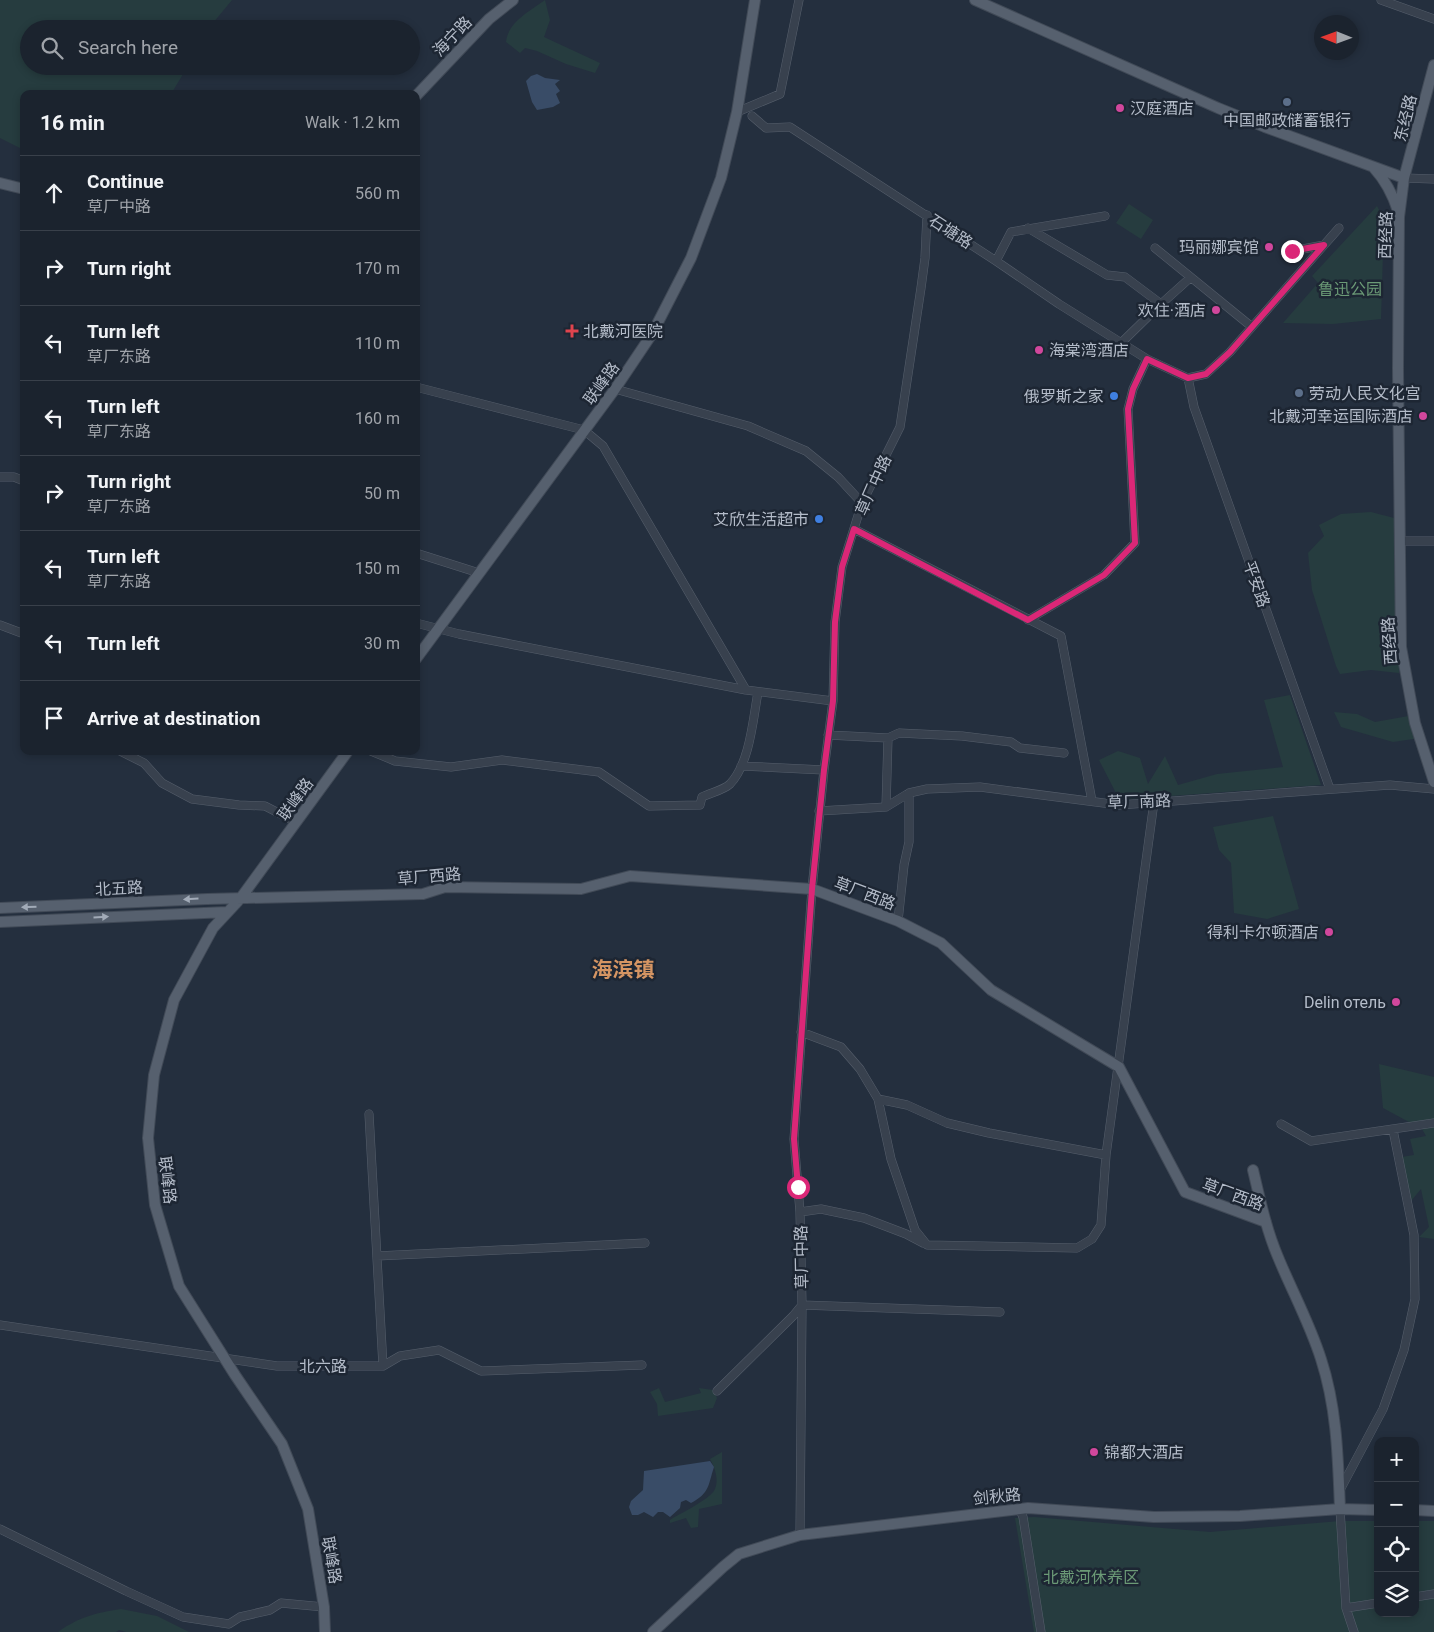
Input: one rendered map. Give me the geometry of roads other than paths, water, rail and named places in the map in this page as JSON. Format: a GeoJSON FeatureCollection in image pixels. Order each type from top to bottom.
{"type":"FeatureCollection","features":[{"type":"Feature","properties":{"kind":"main road","name":"海宁路"},"geometry":{"type":"LineString","coordinates":[[420,92],[489,20],[513,0]]}},
{"type":"Feature","properties":{"kind":"main road","name":"联峰路"},"geometry":{"type":"LineString","coordinates":[[420,653],[615,389],[652,334],[691,258],[721,178],[736,112],[754,0]]}},
{"type":"Feature","properties":{"kind":"main road"},"geometry":{"type":"LineString","coordinates":[[975,0],[1218,108],[1404,178]]}},
{"type":"Feature","properties":{"kind":"main road","name":"东经路"},"geometry":{"type":"LineString","coordinates":[[1404,178],[1434,65]]}},
{"type":"Feature","properties":{"kind":"main road"},"geometry":{"type":"LineString","coordinates":[[1373,167],[1386,184],[1395,201],[1399,217]]}},
{"type":"Feature","properties":{"kind":"main road","name":"西经路"},"geometry":{"type":"LineString","coordinates":[[1404,178],[1399,217],[1398,369],[1401,647],[1415,723],[1434,782]]}},
{"type":"Feature","properties":{"kind":"main road"},"geometry":{"type":"LineString","coordinates":[[0,183],[20,188]]}},
{"type":"Feature","properties":{"kind":"main road","name":"联峰路"},"geometry":{"type":"LineString","coordinates":[[325,1632],[324,1607],[308,1510],[282,1444],[179,1286],[155,1205],[148,1138],[154,1075],[174,1000],[213,928],[240,899],[342,755]]}},
{"type":"Feature","properties":{"kind":"main road","name":"草厂西路"},"geometry":{"type":"LineString","coordinates":[[240,899],[423,894],[445,887],[581,889],[630,876],[812,889],[898,921],[941,943],[991,990],[1120,1066],[1185,1192],[1266,1222]]}},
{"type":"Feature","properties":{"kind":"main road","name":"北五路"},"geometry":{"type":"LineString","coordinates":[[0,908],[240,899]]}},
{"type":"Feature","properties":{"kind":"main road","name":"北五路"},"geometry":{"type":"LineString","coordinates":[[0,922],[227,912]]}},
{"type":"Feature","properties":{"kind":"main road","name":"草厂西路"},"geometry":{"type":"LineString","coordinates":[[1253,1170],[1277,1256],[1321,1358],[1334,1411],[1338,1444],[1340,1509]]}},
{"type":"Feature","properties":{"kind":"main road","name":"剑秋路"},"geometry":{"type":"LineString","coordinates":[[653,1632],[739,1554],[800,1534],[1020,1508],[1154,1517],[1240,1516],[1340,1509],[1374,1510]]}},
{"type":"Feature","properties":{"kind":"main road"},"geometry":{"type":"LineString","coordinates":[[1419,1510],[1434,1510]]}},
{"type":"Feature","properties":{"kind":"street"},"geometry":{"type":"LineString","coordinates":[[736,112],[780,94],[799,0]]}},
{"type":"Feature","properties":{"kind":"street"},"geometry":{"type":"LineString","coordinates":[[1381,0],[1434,19]]}},
{"type":"Feature","properties":{"kind":"street","name":"石塘路"},"geometry":{"type":"LineString","coordinates":[[752,116],[766,128],[790,127],[927,215],[1059,304],[1147,359],[1188,378]]}},
{"type":"Feature","properties":{"kind":"street"},"geometry":{"type":"LineString","coordinates":[[1404,178],[1434,179]]}},
{"type":"Feature","properties":{"kind":"street","name":"草厂中路"},"geometry":{"type":"LineString","coordinates":[[800,1534],[802,1305],[800,1212],[794,1139],[812,889],[819,811],[833,701],[835,622],[842,567],[862,503],[900,427],[925,258],[927,215]]}},
{"type":"Feature","properties":{"kind":"street"},"geometry":{"type":"LineString","coordinates":[[996,261],[1011,232],[1105,216]]}},
{"type":"Feature","properties":{"kind":"street"},"geometry":{"type":"LineString","coordinates":[[1028,228],[1107,275],[1126,277],[1161,304]]}},
{"type":"Feature","properties":{"kind":"street"},"geometry":{"type":"LineString","coordinates":[[1188,378],[1206,374],[1230,352],[1339,228]]}},
{"type":"Feature","properties":{"kind":"street"},"geometry":{"type":"LineString","coordinates":[[1292,251],[1324,245]]}},
{"type":"Feature","properties":{"kind":"street"},"geometry":{"type":"LineString","coordinates":[[1155,248],[1252,327]]}},
{"type":"Feature","properties":{"kind":"street"},"geometry":{"type":"LineString","coordinates":[[1121,343],[1190,278]]}},
{"type":"Feature","properties":{"kind":"street"},"geometry":{"type":"LineString","coordinates":[[1028,620],[1104,575],[1135,543],[1128,409],[1133,389],[1147,359]]}},
{"type":"Feature","properties":{"kind":"street","name":"平安路"},"geometry":{"type":"LineString","coordinates":[[1188,378],[1194,407],[1330,789]]}},
{"type":"Feature","properties":{"kind":"street"},"geometry":{"type":"LineString","coordinates":[[420,388],[584,430],[603,446],[746,690]]}},
{"type":"Feature","properties":{"kind":"street"},"geometry":{"type":"LineString","coordinates":[[615,389],[748,426],[806,450],[838,477],[862,503]]}},
{"type":"Feature","properties":{"kind":"street"},"geometry":{"type":"LineString","coordinates":[[0,476],[20,479]]}},
{"type":"Feature","properties":{"kind":"street"},"geometry":{"type":"LineString","coordinates":[[854,529],[1061,636],[1092,801]]}},
{"type":"Feature","properties":{"kind":"street"},"geometry":{"type":"LineString","coordinates":[[1401,541],[1434,541]]}},
{"type":"Feature","properties":{"kind":"street"},"geometry":{"type":"LineString","coordinates":[[420,554],[479,573]]}},
{"type":"Feature","properties":{"kind":"street"},"geometry":{"type":"LineString","coordinates":[[420,624],[437,630],[746,690],[833,701]]}},
{"type":"Feature","properties":{"kind":"street"},"geometry":{"type":"LineString","coordinates":[[0,625],[20,632]]}},
{"type":"Feature","properties":{"kind":"street"},"geometry":{"type":"LineString","coordinates":[[380,755],[395,762],[451,767],[502,760],[599,772],[649,806],[700,805],[702,797],[729,785],[741,766],[746,752],[758,692]]}},
{"type":"Feature","properties":{"kind":"street"},"geometry":{"type":"LineString","coordinates":[[828,735],[888,738],[898,733],[962,736],[1011,742],[1020,748],[1064,753]]}},
{"type":"Feature","properties":{"kind":"street"},"geometry":{"type":"LineString","coordinates":[[886,807],[888,738]]}},
{"type":"Feature","properties":{"kind":"street"},"geometry":{"type":"LineString","coordinates":[[128,755],[144,763],[162,783],[192,799],[265,806],[296,822]]}},
{"type":"Feature","properties":{"kind":"street"},"geometry":{"type":"LineString","coordinates":[[741,766],[824,770]]}},
{"type":"Feature","properties":{"kind":"street","name":"草厂南路"},"geometry":{"type":"LineString","coordinates":[[819,811],[886,807],[910,793],[927,789],[980,787],[1119,804],[1390,785],[1434,789]]}},
{"type":"Feature","properties":{"kind":"street"},"geometry":{"type":"LineString","coordinates":[[898,921],[904,865],[909,842],[910,793]]}},
{"type":"Feature","properties":{"kind":"street"},"geometry":{"type":"LineString","coordinates":[[800,1212],[821,1209],[864,1218],[906,1234],[927,1245],[1077,1248],[1092,1239],[1101,1225],[1106,1155],[1120,1066],[1154,802]]}},
{"type":"Feature","properties":{"kind":"street"},"geometry":{"type":"LineString","coordinates":[[801,1032],[841,1047],[860,1069],[878,1099],[891,1159],[915,1230],[927,1245]]}},
{"type":"Feature","properties":{"kind":"street"},"geometry":{"type":"LineString","coordinates":[[878,1099],[907,1106],[947,1123],[989,1133],[1106,1155]]}},
{"type":"Feature","properties":{"kind":"street"},"geometry":{"type":"LineString","coordinates":[[368,1114],[383,1366]]}},
{"type":"Feature","properties":{"kind":"street"},"geometry":{"type":"LineString","coordinates":[[1281,1124],[1311,1141],[1434,1123]]}},
{"type":"Feature","properties":{"kind":"street"},"geometry":{"type":"LineString","coordinates":[[1339,1492],[1383,1409],[1404,1350],[1415,1299],[1414,1235],[1393,1130]]}},
{"type":"Feature","properties":{"kind":"street"},"geometry":{"type":"LineString","coordinates":[[377,1256],[645,1243]]}},
{"type":"Feature","properties":{"kind":"street"},"geometry":{"type":"LineString","coordinates":[[717,1391],[794,1316],[802,1305],[1000,1312]]}},
{"type":"Feature","properties":{"kind":"street","name":"北六路"},"geometry":{"type":"LineString","coordinates":[[0,1325],[277,1366],[383,1366],[400,1356],[439,1350],[481,1371],[642,1365]]}},
{"type":"Feature","properties":{"kind":"street"},"geometry":{"type":"LineString","coordinates":[[1020,1508],[1041,1632]]}},
{"type":"Feature","properties":{"kind":"street"},"geometry":{"type":"LineString","coordinates":[[1340,1509],[1346,1608],[1354,1632]]}},
{"type":"Feature","properties":{"kind":"street"},"geometry":{"type":"LineString","coordinates":[[0,1529],[183,1617],[229,1624],[240,1617],[270,1610],[281,1603],[324,1607]]}},
{"type":"Feature","properties":{"kind":"street"},"geometry":{"type":"LineString","coordinates":[[1419,1596],[1434,1594]]}},
{"type":"Feature","properties":{"kind":"street"},"geometry":{"type":"LineString","coordinates":[[1346,1608],[1374,1604]]}},
{"type":"Feature","properties":{"kind":"water"},"geometry":{"type":"Polygon","coordinates":[[[537,74],[545,78],[560,80],[555,84],[560,91],[556,94],[560,103],[553,107],[537,110],[532,102],[526,81],[531,76],[537,74]]]}},
{"type":"Feature","properties":{"kind":"water"},"geometry":{"type":"Polygon","coordinates":[[[710,1461],[714,1467],[709,1484],[702,1496],[691,1503],[686,1500],[681,1502],[680,1508],[670,1517],[663,1512],[658,1512],[653,1517],[644,1512],[632,1515],[629,1507],[631,1501],[643,1490],[644,1471],[710,1461]]]}},
{"type":"Feature","properties":{"kind":"place","name":"中国邮政储蓄银行"},"geometry":{"type":"Point","coordinates":[1287,102]}},
{"type":"Feature","properties":{"kind":"place","name":"汉庭酒店"},"geometry":{"type":"Point","coordinates":[1120,108]}},
{"type":"Feature","properties":{"kind":"place","name":"玛丽娜宾馆"},"geometry":{"type":"Point","coordinates":[1269,247]}},
{"type":"Feature","properties":{"kind":"place","name":"欢住·酒店"},"geometry":{"type":"Point","coordinates":[1216,310]}},
{"type":"Feature","properties":{"kind":"place","name":"北戴河医院"},"geometry":{"type":"Point","coordinates":[572,331]}},
{"type":"Feature","properties":{"kind":"place","name":"海棠湾酒店"},"geometry":{"type":"Point","coordinates":[1039,350]}},
{"type":"Feature","properties":{"kind":"place","name":"劳动人民文化宫"},"geometry":{"type":"Point","coordinates":[1299,393]}},
{"type":"Feature","properties":{"kind":"place","name":"俄罗斯之家"},"geometry":{"type":"Point","coordinates":[1114,396]}},
{"type":"Feature","properties":{"kind":"place","name":"北戴河幸运国际酒店"},"geometry":{"type":"Point","coordinates":[1423,416]}},
{"type":"Feature","properties":{"kind":"place","name":"艾欣生活超市"},"geometry":{"type":"Point","coordinates":[819,519]}},
{"type":"Feature","properties":{"kind":"place","name":"得利卡尔顿酒店"},"geometry":{"type":"Point","coordinates":[1329,932]}},
{"type":"Feature","properties":{"kind":"place","name":"Delin отель"},"geometry":{"type":"Point","coordinates":[1396,1002]}},
{"type":"Feature","properties":{"kind":"place","name":"锦都大酒店"},"geometry":{"type":"Point","coordinates":[1094,1452]}},
{"type":"Feature","properties":{"kind":"district","name":"海滨镇"},"geometry":{"type":"Point","coordinates":[623,970]}},
{"type":"Feature","properties":{"kind":"park label","name":"鲁迅公园"},"geometry":{"type":"Point","coordinates":[1350,289]}},
{"type":"Feature","properties":{"kind":"park label","name":"北戴河休养区"},"geometry":{"type":"Point","coordinates":[1091,1577]}}]}
